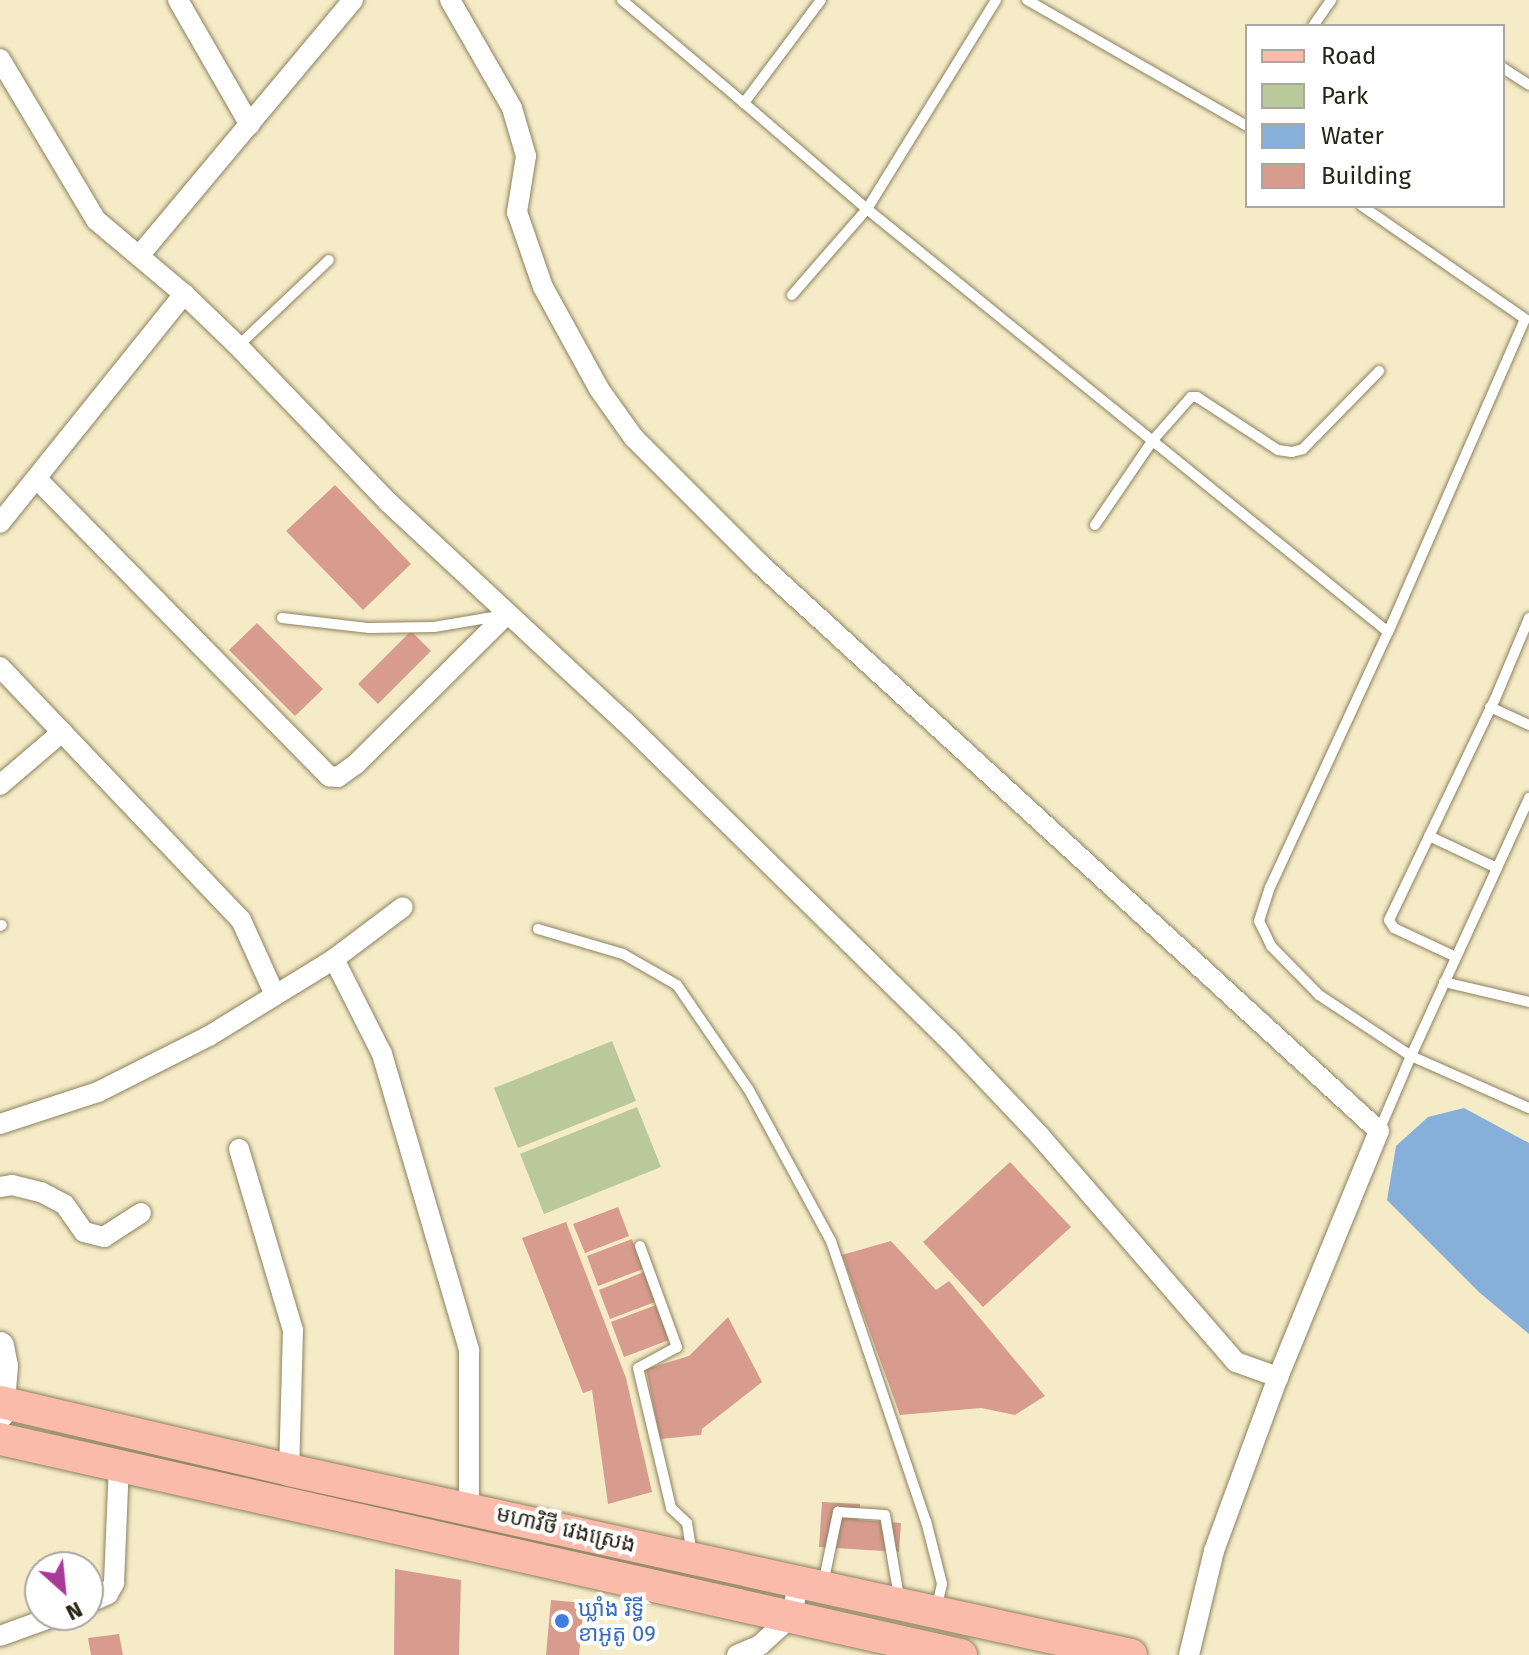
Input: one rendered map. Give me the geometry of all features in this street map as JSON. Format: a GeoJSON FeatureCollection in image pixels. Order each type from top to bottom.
{"type":"FeatureCollection","features":[{"type":"Feature","properties":{"kind":"main road","name":"មហាវិថី វេងស្រេង"},"geometry":{"type":"LineString","coordinates":[[1,1406],[1131,1655]]}},
{"type":"Feature","properties":{"kind":"main road","name":"មហាវិថី វេងស្រេង"},"geometry":{"type":"LineString","coordinates":[[0,1439],[961,1655]]}},
{"type":"Feature","properties":{"kind":"street"},"geometry":{"type":"LineString","coordinates":[[178,0],[250,125]]}},
{"type":"Feature","properties":{"kind":"street"},"geometry":{"type":"LineString","coordinates":[[139,256],[353,0]]}},
{"type":"Feature","properties":{"kind":"street"},"geometry":{"type":"LineString","coordinates":[[450,0],[512,108],[526,156],[517,212],[543,287],[599,389],[634,438],[772,575],[1379,1131],[1278,1377],[1214,1551],[1189,1655]]}},
{"type":"Feature","properties":{"kind":"street"},"geometry":{"type":"LineString","coordinates":[[0,59],[96,220],[184,294],[388,502],[506,615],[624,721],[948,1039],[1040,1136],[1236,1362],[1278,1377]]}},
{"type":"Feature","properties":{"kind":"street"},"geometry":{"type":"LineString","coordinates":[[0,523],[184,294]]}},
{"type":"Feature","properties":{"kind":"street"},"geometry":{"type":"LineString","coordinates":[[37,479],[329,776],[338,777],[356,764],[506,615]]}},
{"type":"Feature","properties":{"kind":"street"},"geometry":{"type":"LineString","coordinates":[[0,667],[241,920],[275,995]]}},
{"type":"Feature","properties":{"kind":"street"},"geometry":{"type":"LineString","coordinates":[[0,785],[62,732]]}},
{"type":"Feature","properties":{"kind":"street"},"geometry":{"type":"LineString","coordinates":[[0,1124],[98,1092],[209,1036],[334,959],[403,907]]}},
{"type":"Feature","properties":{"kind":"street"},"geometry":{"type":"LineString","coordinates":[[334,959],[382,1054],[469,1350],[469,1507]]}},
{"type":"Feature","properties":{"kind":"street"},"geometry":{"type":"LineString","coordinates":[[239,1149],[293,1330],[289,1470]]}},
{"type":"Feature","properties":{"kind":"street"},"geometry":{"type":"LineString","coordinates":[[0,1187],[12,1185],[41,1192],[65,1205],[84,1232],[104,1237],[141,1213]]}},
{"type":"Feature","properties":{"kind":"street"},"geometry":{"type":"LineString","coordinates":[[0,1346],[4,1366],[1,1406]]}},
{"type":"Feature","properties":{"kind":"street"},"geometry":{"type":"LineString","coordinates":[[104,1596],[114,1583],[119,1466]]}},
{"type":"Feature","properties":{"kind":"street"},"geometry":{"type":"LineString","coordinates":[[737,1655],[760,1645],[791,1617],[811,1583]]}},
{"type":"Feature","properties":{"kind":"street"},"geometry":{"type":"LineString","coordinates":[[0,1636],[24,1627]]}},
{"type":"Feature","properties":{"kind":"lane"},"geometry":{"type":"LineString","coordinates":[[622,0],[867,209],[1388,632]]}},
{"type":"Feature","properties":{"kind":"lane"},"geometry":{"type":"LineString","coordinates":[[744,103],[821,0]]}},
{"type":"Feature","properties":{"kind":"lane"},"geometry":{"type":"LineString","coordinates":[[792,295],[867,209],[996,0]]}},
{"type":"Feature","properties":{"kind":"lane"},"geometry":{"type":"LineString","coordinates":[[1027,0],[1245,125]]}},
{"type":"Feature","properties":{"kind":"lane"},"geometry":{"type":"LineString","coordinates":[[1314,24],[1331,0]]}},
{"type":"Feature","properties":{"kind":"lane"},"geometry":{"type":"LineString","coordinates":[[1505,69],[1529,85]]}},
{"type":"Feature","properties":{"kind":"lane"},"geometry":{"type":"LineString","coordinates":[[1365,208],[1527,315],[1388,632],[1270,887],[1259,921],[1271,946],[1319,995],[1411,1056],[1529,1108]]}},
{"type":"Feature","properties":{"kind":"lane"},"geometry":{"type":"LineString","coordinates":[[238,346],[329,260]]}},
{"type":"Feature","properties":{"kind":"lane"},"geometry":{"type":"LineString","coordinates":[[1095,525],[1153,440],[1184,402],[1197,397],[1278,450],[1303,449],[1379,371]]}},
{"type":"Feature","properties":{"kind":"lane"},"geometry":{"type":"LineString","coordinates":[[282,618],[369,628],[421,627],[506,615]]}},
{"type":"Feature","properties":{"kind":"lane"},"geometry":{"type":"LineString","coordinates":[[1456,957],[1394,928],[1389,920],[1529,618]]}},
{"type":"Feature","properties":{"kind":"lane"},"geometry":{"type":"LineString","coordinates":[[1490,707],[1529,725]]}},
{"type":"Feature","properties":{"kind":"lane"},"geometry":{"type":"LineString","coordinates":[[1379,1131],[1529,798]]}},
{"type":"Feature","properties":{"kind":"lane"},"geometry":{"type":"LineString","coordinates":[[1429,836],[1497,868]]}},
{"type":"Feature","properties":{"kind":"lane"},"geometry":{"type":"LineString","coordinates":[[538,929],[623,954],[677,985],[749,1090],[831,1241],[926,1521],[942,1584],[936,1611]]}},
{"type":"Feature","properties":{"kind":"lane"},"geometry":{"type":"LineString","coordinates":[[1444,982],[1529,1002]]}},
{"type":"Feature","properties":{"kind":"lane"},"geometry":{"type":"LineString","coordinates":[[640,1246],[677,1347],[638,1368],[671,1508],[687,1523],[692,1557]]}},
{"type":"Feature","properties":{"kind":"lane"},"geometry":{"type":"LineString","coordinates":[[811,1583],[838,1512],[885,1515],[900,1603]]}},
{"type":"Feature","properties":{"kind":"green space"},"geometry":{"type":"Polygon","coordinates":[[[612,1041],[636,1101],[518,1148],[494,1088],[612,1041]]]}},
{"type":"Feature","properties":{"kind":"green space"},"geometry":{"type":"Polygon","coordinates":[[[637,1107],[661,1167],[544,1214],[520,1154],[637,1107]]]}},
{"type":"Feature","properties":{"kind":"water"},"geometry":{"type":"Polygon","coordinates":[[[1464,1108],[1529,1143],[1529,1334],[1480,1293],[1387,1200],[1396,1146],[1428,1117],[1464,1108]]]}},
{"type":"Feature","properties":{"kind":"building"},"geometry":{"type":"Polygon","coordinates":[[[335,485],[411,564],[363,610],[286,531],[335,485]]]}},
{"type":"Feature","properties":{"kind":"building"},"geometry":{"type":"Polygon","coordinates":[[[257,623],[323,689],[295,716],[229,650],[257,623]]]}},
{"type":"Feature","properties":{"kind":"building"},"geometry":{"type":"Polygon","coordinates":[[[411,631],[431,651],[378,704],[358,684],[411,631]]]}},
{"type":"Feature","properties":{"kind":"building"},"geometry":{"type":"Polygon","coordinates":[[[1010,1162],[1071,1227],[983,1307],[923,1242],[1010,1162]]]}},
{"type":"Feature","properties":{"kind":"building"},"geometry":{"type":"Polygon","coordinates":[[[618,1207],[629,1236],[585,1253],[573,1224],[618,1207]]]}},
{"type":"Feature","properties":{"kind":"building"},"geometry":{"type":"Polygon","coordinates":[[[566,1222],[626,1378],[652,1492],[608,1504],[592,1390],[583,1393],[522,1238],[566,1222]]]}},
{"type":"Feature","properties":{"kind":"building"},"geometry":{"type":"Polygon","coordinates":[[[632,1239],[643,1269],[598,1286],[587,1256],[632,1239]]]}},
{"type":"Feature","properties":{"kind":"building"},"geometry":{"type":"Polygon","coordinates":[[[891,1241],[936,1290],[949,1281],[1045,1396],[1015,1415],[981,1408],[900,1415],[842,1255],[891,1241]]]}},
{"type":"Feature","properties":{"kind":"building"},"geometry":{"type":"Polygon","coordinates":[[[644,1272],[655,1302],[610,1319],[599,1290],[644,1272]]]}},
{"type":"Feature","properties":{"kind":"building"},"geometry":{"type":"Polygon","coordinates":[[[656,1305],[669,1340],[624,1357],[611,1322],[656,1305]]]}},
{"type":"Feature","properties":{"kind":"building"},"geometry":{"type":"Polygon","coordinates":[[[728,1317],[762,1382],[702,1429],[701,1435],[660,1439],[646,1369],[689,1356],[728,1317]]]}},
{"type":"Feature","properties":{"kind":"building"},"geometry":{"type":"Polygon","coordinates":[[[822,1502],[860,1504],[859,1520],[901,1523],[899,1552],[819,1547],[822,1502]]]}},
{"type":"Feature","properties":{"kind":"building"},"geometry":{"type":"Polygon","coordinates":[[[395,1569],[461,1580],[459,1655],[394,1655],[395,1569]]]}},
{"type":"Feature","properties":{"kind":"building"},"geometry":{"type":"Polygon","coordinates":[[[551,1600],[584,1603],[579,1655],[546,1655],[551,1600]]]}},
{"type":"Feature","properties":{"kind":"building"},"geometry":{"type":"Polygon","coordinates":[[[119,1634],[123,1655],[91,1655],[88,1638],[119,1634]]]}},
{"type":"Feature","properties":{"kind":"place","name":"ឃ្លាំង រិទ្ធី ខាអូតូ 09"},"geometry":{"type":"Point","coordinates":[562,1621]}}]}
